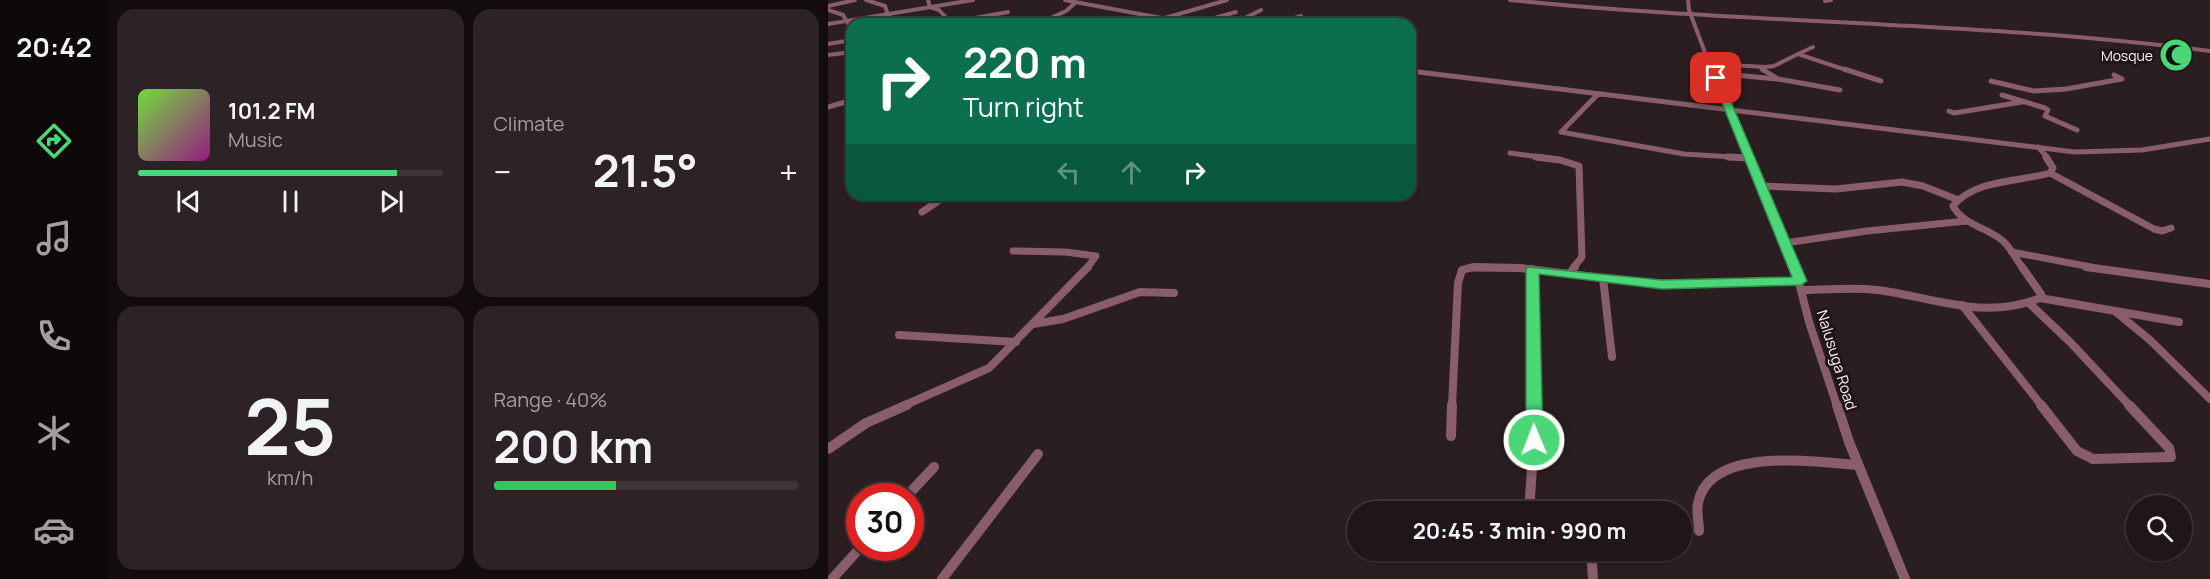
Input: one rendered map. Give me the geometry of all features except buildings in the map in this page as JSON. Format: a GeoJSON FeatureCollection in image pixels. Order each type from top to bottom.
{"type":"FeatureCollection","features":[{"type":"Feature","properties":{"kind":"street"},"geometry":{"type":"LineString","coordinates":[[828,8],[855,0]]}},
{"type":"Feature","properties":{"kind":"street"},"geometry":{"type":"LineString","coordinates":[[866,0],[885,6],[891,18]]}},
{"type":"Feature","properties":{"kind":"street"},"geometry":{"type":"LineString","coordinates":[[928,0],[930,7]]}},
{"type":"Feature","properties":{"kind":"street"},"geometry":{"type":"LineString","coordinates":[[868,18],[974,0],[981,2]]}},
{"type":"Feature","properties":{"kind":"street"},"geometry":{"type":"LineString","coordinates":[[1065,0],[1162,18],[1227,0]]}},
{"type":"Feature","properties":{"kind":"street"},"geometry":{"type":"LineString","coordinates":[[1051,18],[1066,11],[1074,2],[1083,0]]}},
{"type":"Feature","properties":{"kind":"street"},"geometry":{"type":"LineString","coordinates":[[1510,0],[1582,9],[2105,39],[2210,51]]}},
{"type":"Feature","properties":{"kind":"street","name":"Nalusuga Road"},"geometry":{"type":"LineString","coordinates":[[1688,0],[1691,16],[1709,64],[1735,120],[1801,281],[1809,322],[1858,465],[1905,579]]}},
{"type":"Feature","properties":{"kind":"street"},"geometry":{"type":"LineString","coordinates":[[930,7],[939,10],[946,18]]}},
{"type":"Feature","properties":{"kind":"street"},"geometry":{"type":"LineString","coordinates":[[828,8],[846,19]]}},
{"type":"Feature","properties":{"kind":"street"},"geometry":{"type":"LineString","coordinates":[[1244,18],[1261,9]]}},
{"type":"Feature","properties":{"kind":"street"},"geometry":{"type":"LineString","coordinates":[[977,18],[1008,12]]}},
{"type":"Feature","properties":{"kind":"street"},"geometry":{"type":"LineString","coordinates":[[1214,18],[1236,12]]}},
{"type":"Feature","properties":{"kind":"street"},"geometry":{"type":"LineString","coordinates":[[1294,18],[1301,16]]}},
{"type":"Feature","properties":{"kind":"street"},"geometry":{"type":"LineString","coordinates":[[828,24],[846,21]]}},
{"type":"Feature","properties":{"kind":"street"},"geometry":{"type":"LineString","coordinates":[[828,44],[846,41]]}},
{"type":"Feature","properties":{"kind":"street"},"geometry":{"type":"LineString","coordinates":[[1709,64],[1774,66],[1813,46]]}},
{"type":"Feature","properties":{"kind":"street"},"geometry":{"type":"LineString","coordinates":[[828,55],[846,53]]}},
{"type":"Feature","properties":{"kind":"street"},"geometry":{"type":"LineString","coordinates":[[1798,54],[1881,81]]}},
{"type":"Feature","properties":{"kind":"street"},"geometry":{"type":"LineString","coordinates":[[1758,67],[1778,79]]}},
{"type":"Feature","properties":{"kind":"street"},"geometry":{"type":"LineString","coordinates":[[1416,72],[2038,147],[2120,153],[2210,139]]}},
{"type":"Feature","properties":{"kind":"street"},"geometry":{"type":"LineString","coordinates":[[1713,73],[1778,79],[1840,90]]}},
{"type":"Feature","properties":{"kind":"street"},"geometry":{"type":"LineString","coordinates":[[1991,81],[2038,91],[2066,89],[2122,79],[2114,75]]}},
{"type":"Feature","properties":{"kind":"street"},"geometry":{"type":"LineString","coordinates":[[1601,94],[1597,95],[1562,133],[1684,154],[1750,158]]}},
{"type":"Feature","properties":{"kind":"street"},"geometry":{"type":"LineString","coordinates":[[2002,95],[2045,108],[2048,110],[2044,113],[2045,116],[2077,130]]}},
{"type":"Feature","properties":{"kind":"street"},"geometry":{"type":"LineString","coordinates":[[1949,111],[2026,101]]}},
{"type":"Feature","properties":{"kind":"street"},"geometry":{"type":"LineString","coordinates":[[828,107],[846,102]]}},
{"type":"Feature","properties":{"kind":"street"},"geometry":{"type":"LineString","coordinates":[[2038,147],[2050,160],[2053,168],[2050,173]]}},
{"type":"Feature","properties":{"kind":"street"},"geometry":{"type":"LineString","coordinates":[[1510,153],[1560,160],[1579,166],[1582,253],[1580,263],[1569,274]]}},
{"type":"Feature","properties":{"kind":"street"},"geometry":{"type":"LineString","coordinates":[[2040,298],[2041,294],[2012,252],[1994,234],[1954,212],[1953,206],[1956,200],[1993,185],[2050,173],[2154,230],[2162,231],[2170,228]]}},
{"type":"Feature","properties":{"kind":"street"},"geometry":{"type":"LineString","coordinates":[[1762,186],[1836,189],[1902,182],[1923,186],[1956,200]]}},
{"type":"Feature","properties":{"kind":"street"},"geometry":{"type":"LineString","coordinates":[[922,212],[938,201]]}},
{"type":"Feature","properties":{"kind":"street"},"geometry":{"type":"LineString","coordinates":[[1785,243],[1867,231],[1967,221]]}},
{"type":"Feature","properties":{"kind":"street"},"geometry":{"type":"LineString","coordinates":[[828,449],[866,423],[981,373],[1016,342],[1080,277],[1096,256],[1076,252],[1013,251]]}},
{"type":"Feature","properties":{"kind":"street"},"geometry":{"type":"LineString","coordinates":[[2012,252],[2087,267],[2210,284]]}},
{"type":"Feature","properties":{"kind":"street"},"geometry":{"type":"LineString","coordinates":[[1451,436],[1459,273],[1473,267],[1532,269],[1662,285],[1801,281]]}},
{"type":"Feature","properties":{"kind":"street"},"geometry":{"type":"LineString","coordinates":[[1530,501],[1534,440],[1532,269]]}},
{"type":"Feature","properties":{"kind":"street"},"geometry":{"type":"LineString","coordinates":[[1603,278],[1612,357]]}},
{"type":"Feature","properties":{"kind":"street"},"geometry":{"type":"LineString","coordinates":[[1803,290],[1874,290],[1962,305],[1998,308],[2022,307],[2040,298],[2180,322]]}},
{"type":"Feature","properties":{"kind":"street"},"geometry":{"type":"LineString","coordinates":[[1033,324],[1063,319],[1140,292],[1174,293]]}},
{"type":"Feature","properties":{"kind":"street"},"geometry":{"type":"LineString","coordinates":[[1962,305],[2076,451],[2093,459],[2171,457],[2169,448],[2071,343],[2030,304]]}},
{"type":"Feature","properties":{"kind":"street"},"geometry":{"type":"LineString","coordinates":[[2113,310],[2138,329],[2210,399]]}},
{"type":"Feature","properties":{"kind":"street"},"geometry":{"type":"LineString","coordinates":[[898,335],[1016,342]]}},
{"type":"Feature","properties":{"kind":"street"},"geometry":{"type":"LineString","coordinates":[[942,579],[1038,454]]}},
{"type":"Feature","properties":{"kind":"street"},"geometry":{"type":"LineString","coordinates":[[1699,531],[1698,502],[1710,482],[1724,470],[1739,466],[1784,462],[1858,465]]}},
{"type":"Feature","properties":{"kind":"street"},"geometry":{"type":"LineString","coordinates":[[919,483],[934,466]]}},
{"type":"Feature","properties":{"kind":"street"},"geometry":{"type":"LineString","coordinates":[[832,579],[848,561]]}},
{"type":"Feature","properties":{"kind":"street"},"geometry":{"type":"LineString","coordinates":[[1592,561],[1593,579]]}},
{"type":"Feature","properties":{"kind":"place","name":"Mosque"},"geometry":{"type":"Point","coordinates":[2176,55]}},
{"type":"Feature","properties":{"kind":"route"},"geometry":{"type":"LineString","coordinates":[[1534,440],[1532,269],[1662,285],[1801,281],[1740,130],[1716,78]]}}]}
